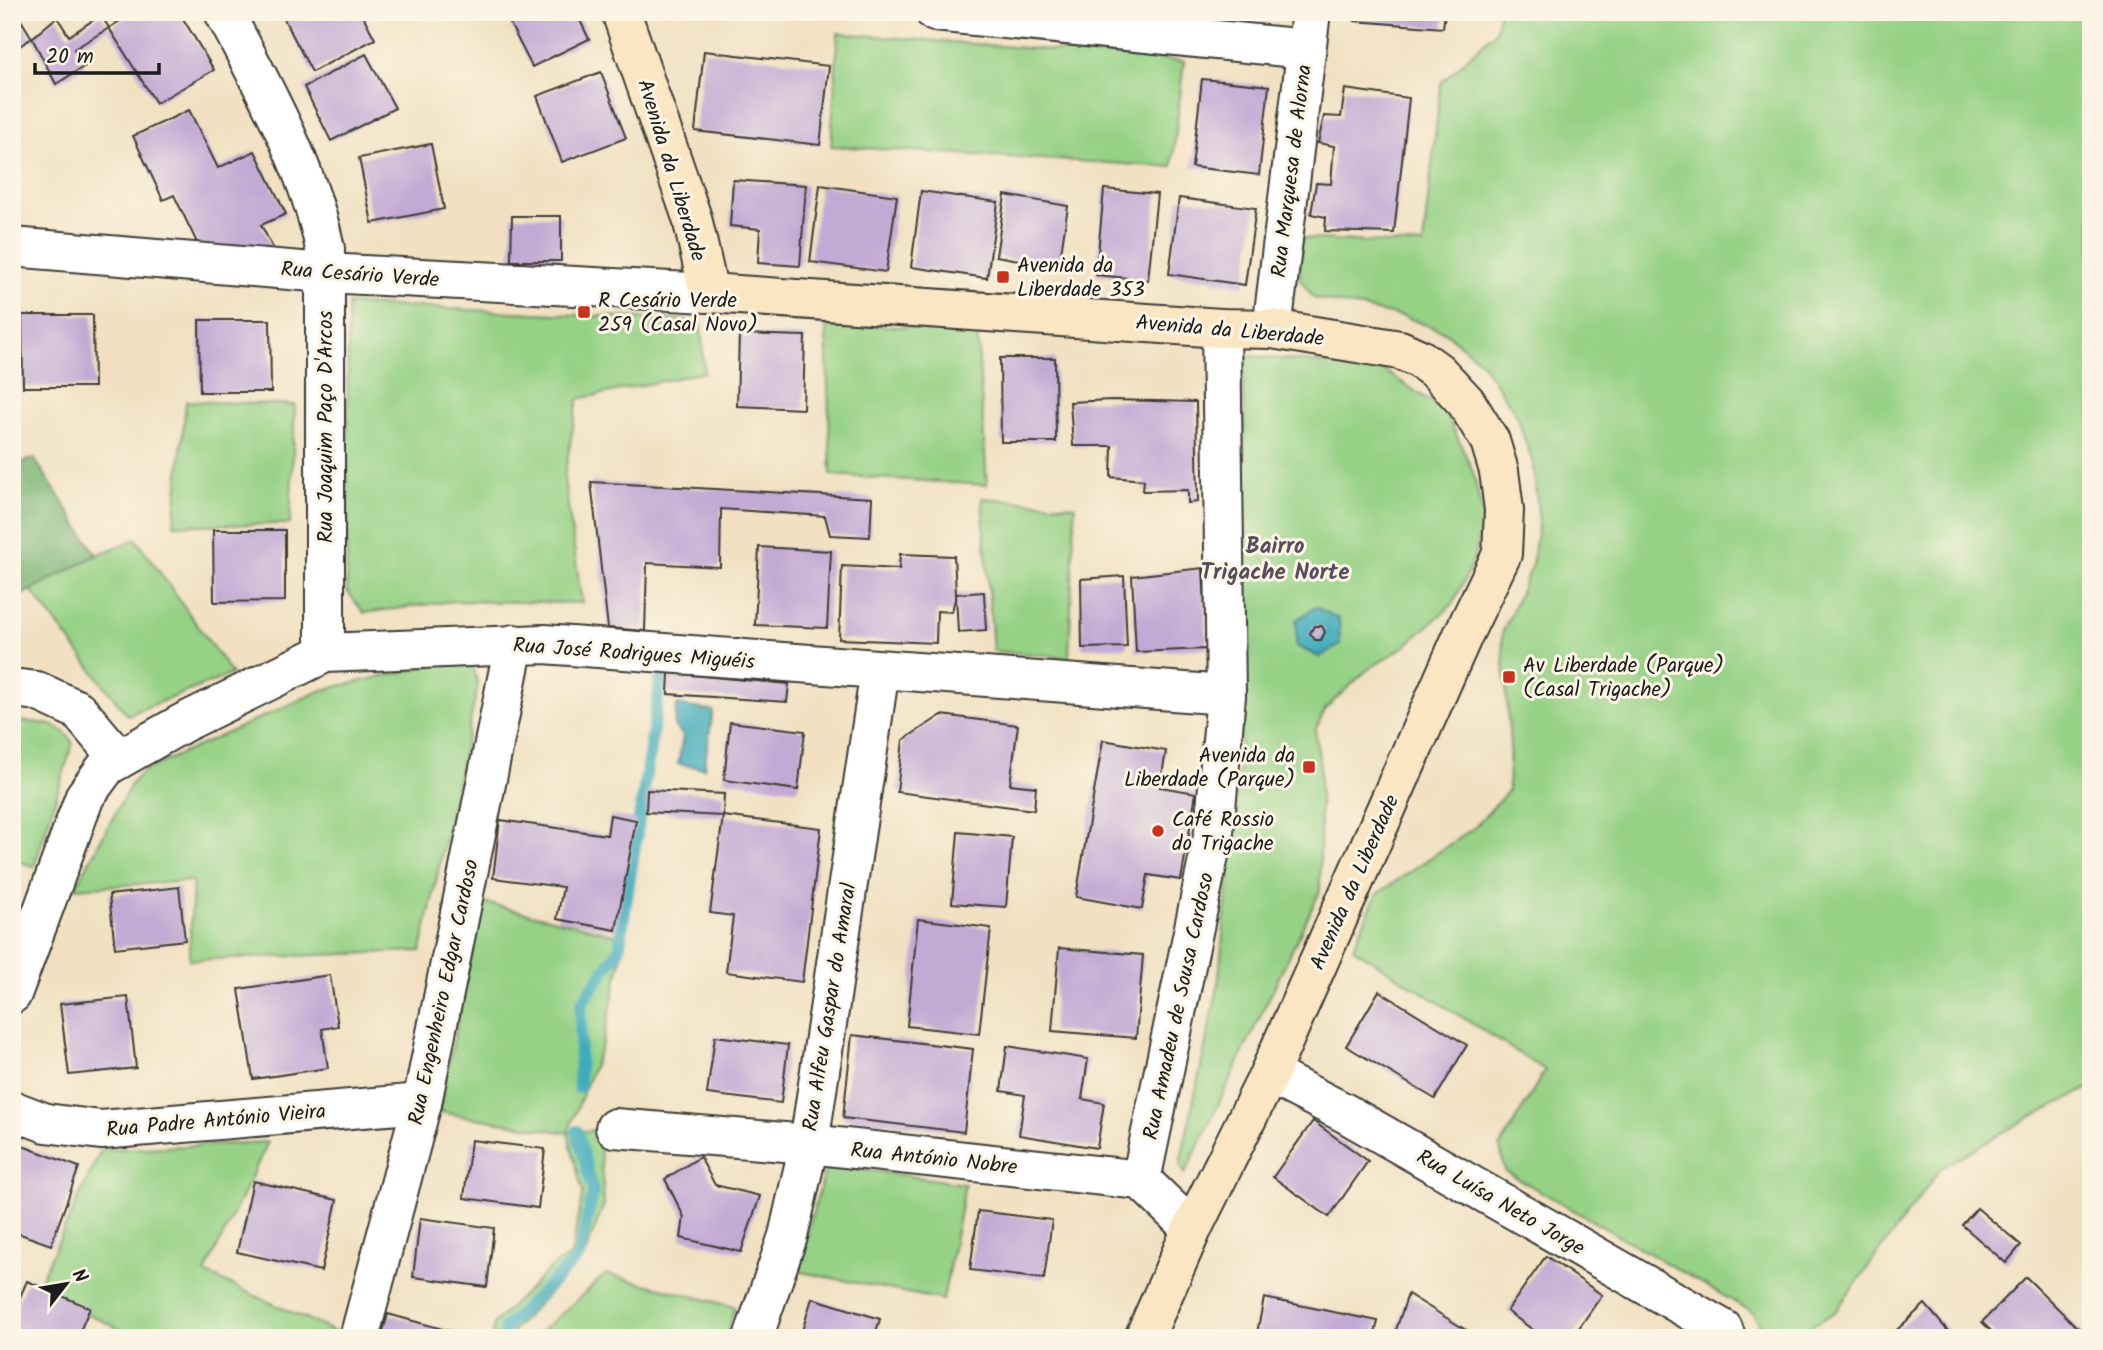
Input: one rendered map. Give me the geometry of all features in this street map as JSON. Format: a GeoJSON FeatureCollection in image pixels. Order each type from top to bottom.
{"type":"FeatureCollection","features":[{"type":"Feature","properties":{"kind":"street","name":"Rua Joaquim Paço D'Arcos"},"geometry":{"type":"LineString","coordinates":[[224,12],[265,90],[310,193],[325,249],[325,653]]}},
{"type":"Feature","properties":{"kind":"street","name":"Avenida da Liberdade"},"geometry":{"type":"LineString","coordinates":[[621,12],[692,218],[709,293],[1221,328],[1272,329],[1400,350],[1420,359],[1438,372],[1466,402],[1490,441],[1499,471],[1504,510],[1502,554],[1463,635],[1269,1074],[1192,1229],[1144,1338]]}},
{"type":"Feature","properties":{"kind":"street"},"geometry":{"type":"LineString","coordinates":[[936,12],[1308,30]]}},
{"type":"Feature","properties":{"kind":"street","name":"Rua Marquesa de Alorna"},"geometry":{"type":"LineString","coordinates":[[1272,329],[1308,30]]}},
{"type":"Feature","properties":{"kind":"street","name":"Rua Cesário Verde"},"geometry":{"type":"LineString","coordinates":[[12,247],[326,273],[709,293]]}},
{"type":"Feature","properties":{"kind":"street","name":"Rua Amadeu de Sousa Cardoso"},"geometry":{"type":"LineString","coordinates":[[1141,1180],[1213,832],[1226,695],[1221,328]]}},
{"type":"Feature","properties":{"kind":"street","name":"Rua Engenheiro Edgar Cardoso"},"geometry":{"type":"LineString","coordinates":[[359,1338],[422,1103],[514,644]]}},
{"type":"Feature","properties":{"kind":"street","name":"Rua José Rodrigues Miguéis"},"geometry":{"type":"LineString","coordinates":[[12,994],[85,796],[107,766],[183,723],[325,653],[544,644],[1226,695]]}},
{"type":"Feature","properties":{"kind":"street","name":"Rua Alfeu Gaspar do Amaral"},"geometry":{"type":"LineString","coordinates":[[753,1338],[788,1236],[809,1144],[880,670]]}},
{"type":"Feature","properties":{"kind":"street"},"geometry":{"type":"LineString","coordinates":[[12,688],[37,691],[78,710],[119,759]]}},
{"type":"Feature","properties":{"kind":"street","name":"Rua Luísa Neto Jorge"},"geometry":{"type":"LineString","coordinates":[[1269,1074],[1345,1113],[1723,1329],[1726,1338]]}},
{"type":"Feature","properties":{"kind":"street","name":"Rua Padre António Vieira"},"geometry":{"type":"LineString","coordinates":[[12,1110],[46,1123],[102,1130],[422,1103]]}},
{"type":"Feature","properties":{"kind":"street","name":"Rua António Nobre"},"geometry":{"type":"LineString","coordinates":[[615,1128],[809,1144],[1141,1180]]}},
{"type":"Feature","properties":{"kind":"street"},"geometry":{"type":"LineString","coordinates":[[1141,1180],[1192,1229]]}},
{"type":"Feature","properties":{"kind":"green space"},"geometry":{"type":"Polygon","coordinates":[[[1499,12],[2091,12],[2091,1087],[2025,1120],[1941,1168],[1835,1312],[1789,1338],[1769,1338],[1752,1312],[1505,1171],[1500,1147],[1545,1070],[1353,948],[1376,895],[1475,827],[1508,791],[1510,744],[1502,634],[1532,565],[1539,521],[1533,464],[1516,414],[1481,362],[1445,332],[1405,317],[1314,298],[1299,278],[1302,238],[1423,245],[1441,83],[1496,31],[1499,12]]]}},
{"type":"Feature","properties":{"kind":"green space"},"geometry":{"type":"Polygon","coordinates":[[[838,33],[1184,61],[1172,167],[831,146],[838,33]]]}},
{"type":"Feature","properties":{"kind":"green space"},"geometry":{"type":"Polygon","coordinates":[[[348,304],[701,321],[704,372],[578,399],[564,478],[582,603],[453,601],[364,613],[347,591],[348,304]]]}},
{"type":"Feature","properties":{"kind":"green space"},"geometry":{"type":"Polygon","coordinates":[[[826,324],[977,330],[987,485],[831,475],[826,324]]]}},
{"type":"Feature","properties":{"kind":"green space"},"geometry":{"type":"Polygon","coordinates":[[[1242,355],[1382,369],[1446,412],[1473,472],[1484,521],[1472,564],[1453,604],[1405,646],[1366,671],[1325,709],[1315,731],[1320,764],[1320,891],[1185,1174],[1180,1164],[1218,987],[1240,760],[1246,476],[1242,355]]]}},
{"type":"Feature","properties":{"kind":"green space"},"geometry":{"type":"Polygon","coordinates":[[[186,401],[295,405],[290,524],[174,525],[186,401]]]}},
{"type":"Feature","properties":{"kind":"green space"},"geometry":{"type":"Polygon","coordinates":[[[34,458],[97,555],[12,600],[12,466],[34,458]]]}},
{"type":"Feature","properties":{"kind":"green space"},"geometry":{"type":"Polygon","coordinates":[[[982,498],[1075,506],[1069,657],[993,651],[982,498]]]}},
{"type":"Feature","properties":{"kind":"green space"},"geometry":{"type":"Polygon","coordinates":[[[136,539],[232,674],[127,715],[31,590],[97,555],[136,539]]]}},
{"type":"Feature","properties":{"kind":"green space"},"geometry":{"type":"Polygon","coordinates":[[[459,659],[473,666],[478,685],[421,951],[189,960],[193,881],[75,888],[131,784],[143,771],[322,690],[459,659]]]}},
{"type":"Feature","properties":{"kind":"green space"},"geometry":{"type":"Polygon","coordinates":[[[12,721],[54,726],[73,743],[34,867],[12,859],[12,721]]]}},
{"type":"Feature","properties":{"kind":"green space"},"geometry":{"type":"Polygon","coordinates":[[[482,902],[626,937],[603,1042],[568,1132],[599,1130],[604,1204],[584,1257],[513,1331],[512,1338],[492,1338],[494,1323],[553,1266],[571,1255],[583,1193],[568,1133],[439,1112],[482,902]]]}},
{"type":"Feature","properties":{"kind":"green space"},"geometry":{"type":"Polygon","coordinates":[[[268,1142],[205,1273],[344,1336],[343,1338],[139,1338],[36,1289],[101,1150],[268,1142]]]}},
{"type":"Feature","properties":{"kind":"green space"},"geometry":{"type":"Polygon","coordinates":[[[827,1164],[965,1184],[943,1300],[796,1271],[827,1164]]]}},
{"type":"Feature","properties":{"kind":"green space"},"geometry":{"type":"Polygon","coordinates":[[[606,1274],[735,1307],[726,1338],[534,1338],[606,1274]]]}},
{"type":"Feature","properties":{"kind":"water"},"geometry":{"type":"Polygon","coordinates":[[[1316,607],[1339,619],[1340,645],[1319,657],[1296,646],[1296,620],[1316,607]]]}},
{"type":"Feature","properties":{"kind":"water"},"geometry":{"type":"Polygon","coordinates":[[[677,705],[713,711],[704,768],[678,764],[683,735],[674,726],[677,705]]]}},
{"type":"Feature","properties":{"kind":"building"},"geometry":{"type":"Polygon","coordinates":[[[12,12],[16,12],[32,38],[12,51],[12,12]]]}},
{"type":"Feature","properties":{"kind":"building"},"geometry":{"type":"Polygon","coordinates":[[[134,12],[179,12],[214,70],[156,103],[109,28],[134,12]]]}},
{"type":"Feature","properties":{"kind":"building"},"geometry":{"type":"Polygon","coordinates":[[[296,12],[361,12],[375,39],[312,72],[284,19],[296,12]]]}},
{"type":"Feature","properties":{"kind":"building"},"geometry":{"type":"Polygon","coordinates":[[[504,12],[576,12],[589,39],[532,67],[504,12]]]}},
{"type":"Feature","properties":{"kind":"building"},"geometry":{"type":"Polygon","coordinates":[[[1356,12],[1445,12],[1443,28],[1355,21],[1356,12]]]}},
{"type":"Feature","properties":{"kind":"building"},"geometry":{"type":"Polygon","coordinates":[[[101,15],[109,28],[74,49],[85,66],[56,84],[32,38],[57,17],[69,36],[101,15]]]}},
{"type":"Feature","properties":{"kind":"building"},"geometry":{"type":"Polygon","coordinates":[[[704,51],[829,66],[820,145],[695,131],[704,51]]]}},
{"type":"Feature","properties":{"kind":"building"},"geometry":{"type":"Polygon","coordinates":[[[366,54],[395,108],[331,141],[304,87],[366,54]]]}},
{"type":"Feature","properties":{"kind":"building"},"geometry":{"type":"Polygon","coordinates":[[[601,72],[626,138],[562,162],[537,96],[601,72]]]}},
{"type":"Feature","properties":{"kind":"building"},"geometry":{"type":"Polygon","coordinates":[[[1202,79],[1269,86],[1259,175],[1192,167],[1202,79]]]}},
{"type":"Feature","properties":{"kind":"building"},"geometry":{"type":"Polygon","coordinates":[[[1345,89],[1409,98],[1394,233],[1325,231],[1326,217],[1311,214],[1316,183],[1331,184],[1334,146],[1318,143],[1324,116],[1341,117],[1345,89]]]}},
{"type":"Feature","properties":{"kind":"building"},"geometry":{"type":"Polygon","coordinates":[[[189,110],[218,168],[255,151],[286,214],[261,225],[276,254],[202,253],[174,195],[163,200],[133,136],[189,110]]]}},
{"type":"Feature","properties":{"kind":"building"},"geometry":{"type":"Polygon","coordinates":[[[431,144],[444,209],[372,223],[359,158],[431,144]]]}},
{"type":"Feature","properties":{"kind":"building"},"geometry":{"type":"Polygon","coordinates":[[[733,180],[806,185],[800,266],[758,263],[760,229],[730,226],[733,180]]]}},
{"type":"Feature","properties":{"kind":"building"},"geometry":{"type":"Polygon","coordinates":[[[820,185],[897,196],[886,272],[810,262],[820,185]]]}},
{"type":"Feature","properties":{"kind":"building"},"geometry":{"type":"Polygon","coordinates":[[[1104,189],[1157,194],[1148,280],[1096,275],[1104,189]]]}},
{"type":"Feature","properties":{"kind":"building"},"geometry":{"type":"Polygon","coordinates":[[[921,191],[998,202],[987,278],[911,267],[921,191]]]}},
{"type":"Feature","properties":{"kind":"building"},"geometry":{"type":"Polygon","coordinates":[[[1005,195],[1068,206],[1059,267],[996,256],[1005,195]]]}},
{"type":"Feature","properties":{"kind":"building"},"geometry":{"type":"Polygon","coordinates":[[[1179,198],[1256,208],[1245,285],[1169,274],[1179,198]]]}},
{"type":"Feature","properties":{"kind":"building"},"geometry":{"type":"Polygon","coordinates":[[[512,216],[561,216],[561,261],[511,261],[512,216]]]}},
{"type":"Feature","properties":{"kind":"building"},"geometry":{"type":"Polygon","coordinates":[[[22,315],[93,315],[94,387],[23,387],[22,315]]]}},
{"type":"Feature","properties":{"kind":"building"},"geometry":{"type":"Polygon","coordinates":[[[199,320],[270,320],[271,392],[200,392],[199,320]]]}},
{"type":"Feature","properties":{"kind":"building"},"geometry":{"type":"Polygon","coordinates":[[[739,334],[805,336],[803,409],[737,406],[739,334]]]}},
{"type":"Feature","properties":{"kind":"building"},"geometry":{"type":"Polygon","coordinates":[[[1000,358],[1055,358],[1056,442],[1001,442],[1000,358]]]}},
{"type":"Feature","properties":{"kind":"building"},"geometry":{"type":"Polygon","coordinates":[[[1070,402],[1196,402],[1198,502],[1188,503],[1188,490],[1143,491],[1144,480],[1111,477],[1112,446],[1073,446],[1070,402]]]}},
{"type":"Feature","properties":{"kind":"building"},"geometry":{"type":"Polygon","coordinates":[[[591,482],[872,498],[870,537],[830,535],[825,516],[721,509],[720,567],[647,563],[645,631],[608,628],[591,482]]]}},
{"type":"Feature","properties":{"kind":"building"},"geometry":{"type":"Polygon","coordinates":[[[213,530],[285,530],[285,601],[214,602],[213,530]]]}},
{"type":"Feature","properties":{"kind":"building"},"geometry":{"type":"Polygon","coordinates":[[[759,547],[831,551],[827,628],[755,625],[759,547]]]}},
{"type":"Feature","properties":{"kind":"building"},"geometry":{"type":"Polygon","coordinates":[[[900,554],[954,556],[956,594],[952,612],[937,611],[936,643],[839,639],[842,566],[899,569],[900,554]]]}},
{"type":"Feature","properties":{"kind":"building"},"geometry":{"type":"Polygon","coordinates":[[[1203,568],[1207,649],[1136,652],[1132,576],[1203,568]]]}},
{"type":"Feature","properties":{"kind":"building"},"geometry":{"type":"Polygon","coordinates":[[[1124,576],[1127,647],[1082,648],[1081,579],[1124,576]]]}},
{"type":"Feature","properties":{"kind":"building"},"geometry":{"type":"Polygon","coordinates":[[[984,592],[986,630],[958,632],[956,594],[984,592]]]}},
{"type":"Feature","properties":{"kind":"building"},"geometry":{"type":"Polygon","coordinates":[[[1314,626],[1322,626],[1325,632],[1321,640],[1315,640],[1310,633],[1314,626]]]}},
{"type":"Feature","properties":{"kind":"building"},"geometry":{"type":"Polygon","coordinates":[[[669,673],[789,684],[787,702],[668,694],[669,673]]]}},
{"type":"Feature","properties":{"kind":"building"},"geometry":{"type":"Polygon","coordinates":[[[942,715],[1018,725],[1010,784],[1036,787],[1034,810],[897,792],[903,740],[942,715]]]}},
{"type":"Feature","properties":{"kind":"building"},"geometry":{"type":"Polygon","coordinates":[[[730,722],[805,731],[798,790],[724,780],[730,722]]]}},
{"type":"Feature","properties":{"kind":"building"},"geometry":{"type":"Polygon","coordinates":[[[1103,740],[1166,751],[1160,787],[1196,793],[1181,880],[1148,875],[1142,909],[1076,897],[1103,740]]]}},
{"type":"Feature","properties":{"kind":"building"},"geometry":{"type":"Polygon","coordinates":[[[647,790],[724,794],[723,816],[646,812],[647,790]]]}},
{"type":"Feature","properties":{"kind":"building"},"geometry":{"type":"Polygon","coordinates":[[[610,815],[636,820],[616,930],[557,919],[563,887],[493,878],[500,820],[607,835],[610,815]]]}},
{"type":"Feature","properties":{"kind":"building"},"geometry":{"type":"Polygon","coordinates":[[[723,816],[821,828],[802,982],[726,972],[733,916],[710,913],[723,816]]]}},
{"type":"Feature","properties":{"kind":"building"},"geometry":{"type":"Polygon","coordinates":[[[958,832],[1012,837],[1006,907],[952,903],[958,832]]]}},
{"type":"Feature","properties":{"kind":"building"},"geometry":{"type":"Polygon","coordinates":[[[179,887],[185,940],[115,948],[109,895],[179,887]]]}},
{"type":"Feature","properties":{"kind":"building"},"geometry":{"type":"Polygon","coordinates":[[[918,919],[991,928],[979,1034],[907,1026],[918,919]]]}},
{"type":"Feature","properties":{"kind":"building"},"geometry":{"type":"Polygon","coordinates":[[[1059,948],[1143,955],[1136,1038],[1052,1031],[1059,948]]]}},
{"type":"Feature","properties":{"kind":"building"},"geometry":{"type":"Polygon","coordinates":[[[330,975],[338,1026],[322,1029],[328,1068],[253,1079],[239,989],[330,975]]]}},
{"type":"Feature","properties":{"kind":"building"},"geometry":{"type":"Polygon","coordinates":[[[1379,991],[1467,1045],[1435,1099],[1346,1046],[1379,991]]]}},
{"type":"Feature","properties":{"kind":"building"},"geometry":{"type":"Polygon","coordinates":[[[128,997],[136,1068],[69,1075],[60,1004],[128,997]]]}},
{"type":"Feature","properties":{"kind":"building"},"geometry":{"type":"Polygon","coordinates":[[[852,1035],[973,1049],[964,1132],[843,1118],[852,1035]]]}},
{"type":"Feature","properties":{"kind":"building"},"geometry":{"type":"Polygon","coordinates":[[[715,1036],[788,1045],[781,1103],[707,1094],[715,1036]]]}},
{"type":"Feature","properties":{"kind":"building"},"geometry":{"type":"Polygon","coordinates":[[[1007,1046],[1088,1059],[1082,1099],[1104,1103],[1097,1148],[1019,1135],[1025,1095],[1001,1091],[1007,1046]]]}},
{"type":"Feature","properties":{"kind":"building"},"geometry":{"type":"Polygon","coordinates":[[[1313,1121],[1368,1161],[1329,1217],[1273,1177],[1313,1121]]]}},
{"type":"Feature","properties":{"kind":"building"},"geometry":{"type":"Polygon","coordinates":[[[471,1140],[545,1149],[538,1208],[464,1198],[471,1140]]]}},
{"type":"Feature","properties":{"kind":"building"},"geometry":{"type":"Polygon","coordinates":[[[20,1145],[79,1167],[51,1245],[12,1231],[12,1166],[20,1145]]]}},
{"type":"Feature","properties":{"kind":"building"},"geometry":{"type":"Polygon","coordinates":[[[700,1157],[715,1185],[760,1196],[741,1252],[681,1238],[684,1217],[665,1179],[700,1157]]]}},
{"type":"Feature","properties":{"kind":"building"},"geometry":{"type":"Polygon","coordinates":[[[253,1181],[337,1200],[321,1271],[237,1252],[253,1181]]]}},
{"type":"Feature","properties":{"kind":"building"},"geometry":{"type":"Polygon","coordinates":[[[1977,1208],[2021,1245],[2006,1263],[1962,1225],[1977,1208]]]}},
{"type":"Feature","properties":{"kind":"building"},"geometry":{"type":"Polygon","coordinates":[[[978,1211],[1052,1220],[1044,1279],[970,1270],[978,1211]]]}},
{"type":"Feature","properties":{"kind":"building"},"geometry":{"type":"Polygon","coordinates":[[[420,1218],[494,1228],[487,1287],[413,1277],[420,1218]]]}},
{"type":"Feature","properties":{"kind":"building"},"geometry":{"type":"Polygon","coordinates":[[[1546,1256],[1602,1295],[1572,1338],[1544,1338],[1507,1311],[1546,1256]]]}},
{"type":"Feature","properties":{"kind":"building"},"geometry":{"type":"Polygon","coordinates":[[[2026,1277],[2088,1338],[1998,1338],[1982,1322],[2026,1277]]]}},
{"type":"Feature","properties":{"kind":"building"},"geometry":{"type":"Polygon","coordinates":[[[27,1281],[90,1308],[77,1338],[12,1338],[12,1315],[27,1281]]]}},
{"type":"Feature","properties":{"kind":"building"},"geometry":{"type":"Polygon","coordinates":[[[1408,1294],[1479,1338],[1407,1338],[1395,1333],[1408,1294]]]}},
{"type":"Feature","properties":{"kind":"building"},"geometry":{"type":"Polygon","coordinates":[[[812,1298],[880,1319],[874,1338],[800,1338],[812,1298]]]}},
{"type":"Feature","properties":{"kind":"building"},"geometry":{"type":"Polygon","coordinates":[[[1264,1298],[1378,1321],[1374,1338],[1256,1338],[1264,1298]]]}},
{"type":"Feature","properties":{"kind":"building"},"geometry":{"type":"Polygon","coordinates":[[[1925,1304],[1954,1338],[1888,1338],[1925,1304]]]}},
{"type":"Feature","properties":{"kind":"building"},"geometry":{"type":"Polygon","coordinates":[[[388,1314],[471,1337],[471,1338],[381,1338],[388,1314]]]}},
{"type":"Feature","properties":{"kind":"waterway"},"geometry":{"type":"LineString","coordinates":[[579,1088],[581,1004],[619,950],[661,677]]}},
{"type":"Feature","properties":{"kind":"waterway"},"geometry":{"type":"LineString","coordinates":[[504,1338],[505,1328],[579,1256],[593,1192],[577,1131]]}},
{"type":"Feature","properties":{"kind":"place","name":"Avenida da Liberdade 353"},"geometry":{"type":"Point","coordinates":[1003,277]}},
{"type":"Feature","properties":{"kind":"place","name":"R Cesário Verde 259 (Casal Novo)"},"geometry":{"type":"Point","coordinates":[584,312]}},
{"type":"Feature","properties":{"kind":"place","name":"Av Liberdade (Parque) (Casal Trigache)"},"geometry":{"type":"Point","coordinates":[1509,677]}},
{"type":"Feature","properties":{"kind":"place","name":"Avenida da Liberdade (Parque)"},"geometry":{"type":"Point","coordinates":[1309,767]}},
{"type":"Feature","properties":{"kind":"place","name":"Café Rossio do Trigache"},"geometry":{"type":"Point","coordinates":[1158,831]}},
{"type":"Feature","properties":{"kind":"district","name":"Bairro Trigache Norte"},"geometry":{"type":"Point","coordinates":[1275,558]}}]}
